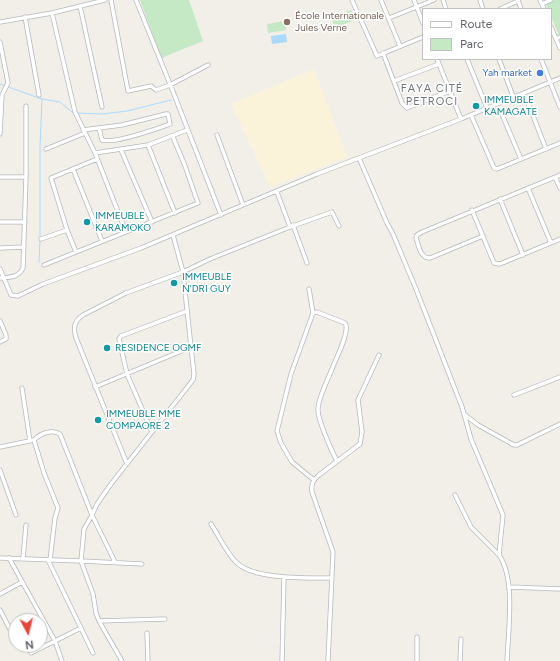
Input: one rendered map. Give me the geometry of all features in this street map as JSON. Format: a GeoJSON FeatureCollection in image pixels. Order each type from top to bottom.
{"type":"FeatureCollection","features":[{"type":"Feature","properties":{"kind":"street"},"geometry":{"type":"LineString","coordinates":[[0,22],[52,13],[104,0]]}},
{"type":"Feature","properties":{"kind":"street"},"geometry":{"type":"LineString","coordinates":[[111,0],[128,91],[151,86],[156,90],[170,85],[208,65]]}},
{"type":"Feature","properties":{"kind":"street"},"geometry":{"type":"LineString","coordinates":[[136,0],[221,215]]}},
{"type":"Feature","properties":{"kind":"street"},"geometry":{"type":"LineString","coordinates":[[352,0],[376,55],[383,54],[422,37]]}},
{"type":"Feature","properties":{"kind":"street"},"geometry":{"type":"LineString","coordinates":[[381,0],[400,46]]}},
{"type":"Feature","properties":{"kind":"street"},"geometry":{"type":"LineString","coordinates":[[414,0],[422,20]]}},
{"type":"Feature","properties":{"kind":"street"},"geometry":{"type":"LineString","coordinates":[[389,18],[434,0]]}},
{"type":"Feature","properties":{"kind":"street"},"geometry":{"type":"LineString","coordinates":[[541,2],[551,0]]}},
{"type":"Feature","properties":{"kind":"street"},"geometry":{"type":"LineString","coordinates":[[502,8],[518,1]]}},
{"type":"Feature","properties":{"kind":"street"},"geometry":{"type":"LineString","coordinates":[[80,6],[102,107]]}},
{"type":"Feature","properties":{"kind":"street"},"geometry":{"type":"LineString","coordinates":[[52,13],[75,112],[97,159],[126,232]]}},
{"type":"Feature","properties":{"kind":"street"},"geometry":{"type":"LineString","coordinates":[[25,17],[39,95]]}},
{"type":"Feature","properties":{"kind":"street"},"geometry":{"type":"LineString","coordinates":[[552,29],[560,48]]}},
{"type":"Feature","properties":{"kind":"street"},"geometry":{"type":"LineString","coordinates":[[556,39],[560,37]]}},
{"type":"Feature","properties":{"kind":"street"},"geometry":{"type":"LineString","coordinates":[[0,42],[8,83],[1,99],[0,134]]}},
{"type":"Feature","properties":{"kind":"street"},"geometry":{"type":"LineString","coordinates":[[383,54],[402,103],[407,108],[450,91]]}},
{"type":"Feature","properties":{"kind":"street"},"geometry":{"type":"LineString","coordinates":[[437,60],[461,119]]}},
{"type":"Feature","properties":{"kind":"street"},"geometry":{"type":"LineString","coordinates":[[467,60],[487,108]]}},
{"type":"Feature","properties":{"kind":"street"},"geometry":{"type":"LineString","coordinates":[[499,60],[513,96]]}},
{"type":"Feature","properties":{"kind":"street"},"geometry":{"type":"LineString","coordinates":[[541,60],[560,107]]}},
{"type":"Feature","properties":{"kind":"street"},"geometry":{"type":"LineString","coordinates":[[394,81],[439,64]]}},
{"type":"Feature","properties":{"kind":"street"},"geometry":{"type":"LineString","coordinates":[[0,269],[2,278],[11,295],[18,296],[43,284],[173,235],[317,174],[461,119],[513,96],[560,78]]}},
{"type":"Feature","properties":{"kind":"street"},"geometry":{"type":"LineString","coordinates":[[528,103],[546,149]]}},
{"type":"Feature","properties":{"kind":"street"},"geometry":{"type":"LineString","coordinates":[[2,278],[20,274],[23,268],[26,177],[26,106]]}},
{"type":"Feature","properties":{"kind":"street"},"geometry":{"type":"LineString","coordinates":[[501,112],[521,159]]}},
{"type":"Feature","properties":{"kind":"street"},"geometry":{"type":"LineString","coordinates":[[46,149],[84,131],[100,128],[122,125],[166,114],[168,114],[171,122],[170,124],[134,136],[107,141],[102,140],[100,128]]}},
{"type":"Feature","properties":{"kind":"street"},"geometry":{"type":"LineString","coordinates":[[470,115],[494,168],[560,143]]}},
{"type":"Feature","properties":{"kind":"street"},"geometry":{"type":"LineString","coordinates":[[94,153],[148,145],[173,137],[187,130]]}},
{"type":"Feature","properties":{"kind":"street"},"geometry":{"type":"LineString","coordinates":[[217,135],[243,205]]}},
{"type":"Feature","properties":{"kind":"street"},"geometry":{"type":"LineString","coordinates":[[44,265],[196,204],[198,201],[173,137]]}},
{"type":"Feature","properties":{"kind":"street"},"geometry":{"type":"LineString","coordinates":[[148,145],[175,213]]}},
{"type":"Feature","properties":{"kind":"street"},"geometry":{"type":"LineString","coordinates":[[121,150],[152,222]]}},
{"type":"Feature","properties":{"kind":"street"},"geometry":{"type":"LineString","coordinates":[[359,158],[416,289],[465,415],[470,439],[503,515],[499,555]]}},
{"type":"Feature","properties":{"kind":"street"},"geometry":{"type":"LineString","coordinates":[[76,252],[67,230],[51,180],[54,177],[97,159]]}},
{"type":"Feature","properties":{"kind":"street"},"geometry":{"type":"LineString","coordinates":[[73,169],[102,241]]}},
{"type":"Feature","properties":{"kind":"street"},"geometry":{"type":"LineString","coordinates":[[483,236],[430,258],[425,258],[422,255],[416,238],[417,235],[472,210],[560,175]]}},
{"type":"Feature","properties":{"kind":"street"},"geometry":{"type":"LineString","coordinates":[[0,177],[26,177]]}},
{"type":"Feature","properties":{"kind":"street"},"geometry":{"type":"LineString","coordinates":[[555,177],[560,188]]}},
{"type":"Feature","properties":{"kind":"street"},"geometry":{"type":"LineString","coordinates":[[528,188],[551,243]]}},
{"type":"Feature","properties":{"kind":"street"},"geometry":{"type":"LineString","coordinates":[[277,192],[307,263]]}},
{"type":"Feature","properties":{"kind":"street"},"geometry":{"type":"LineString","coordinates":[[500,199],[523,255]]}},
{"type":"Feature","properties":{"kind":"street"},"geometry":{"type":"LineString","coordinates":[[472,210],[494,263],[500,264],[560,239]]}},
{"type":"Feature","properties":{"kind":"street"},"geometry":{"type":"LineString","coordinates":[[127,464],[74,333],[77,319],[126,293],[183,272],[292,226],[332,212],[339,226]]}},
{"type":"Feature","properties":{"kind":"street"},"geometry":{"type":"LineString","coordinates":[[0,222],[25,222]]}},
{"type":"Feature","properties":{"kind":"street"},"geometry":{"type":"LineString","coordinates":[[41,239],[67,230]]}},
{"type":"Feature","properties":{"kind":"street"},"geometry":{"type":"LineString","coordinates":[[122,661],[99,621],[93,594],[81,561],[84,529],[97,504],[193,380],[194,374],[183,272],[173,235]]}},
{"type":"Feature","properties":{"kind":"street"},"geometry":{"type":"LineString","coordinates":[[0,248],[24,247]]}},
{"type":"Feature","properties":{"kind":"street"},"geometry":{"type":"LineString","coordinates":[[309,289],[313,313],[291,374],[277,431],[281,443],[292,462],[314,480]]}},
{"type":"Feature","properties":{"kind":"street"},"geometry":{"type":"LineString","coordinates":[[152,432],[127,374],[119,342],[120,336],[187,311]]}},
{"type":"Feature","properties":{"kind":"street"},"geometry":{"type":"LineString","coordinates":[[313,313],[317,312],[345,323],[348,328],[318,409],[332,451],[337,461]]}},
{"type":"Feature","properties":{"kind":"street"},"geometry":{"type":"LineString","coordinates":[[0,321],[6,335],[6,339],[0,342]]}},
{"type":"Feature","properties":{"kind":"street"},"geometry":{"type":"LineString","coordinates":[[95,387],[191,347]]}},
{"type":"Feature","properties":{"kind":"street"},"geometry":{"type":"LineString","coordinates":[[328,661],[333,552],[311,486],[314,480],[360,444],[362,432],[358,400],[379,355]]}},
{"type":"Feature","properties":{"kind":"street"},"geometry":{"type":"LineString","coordinates":[[514,395],[560,377]]}},
{"type":"Feature","properties":{"kind":"street"},"geometry":{"type":"LineString","coordinates":[[22,388],[30,441]]}},
{"type":"Feature","properties":{"kind":"street"},"geometry":{"type":"LineString","coordinates":[[465,415],[478,425],[514,445],[560,424]]}},
{"type":"Feature","properties":{"kind":"street"},"geometry":{"type":"LineString","coordinates":[[0,447],[34,440],[38,436],[49,432],[57,432],[60,434],[92,515],[115,562]]}},
{"type":"Feature","properties":{"kind":"street"},"geometry":{"type":"LineString","coordinates":[[34,440],[44,473],[58,508],[55,518],[49,560],[93,653]]}},
{"type":"Feature","properties":{"kind":"street"},"geometry":{"type":"LineString","coordinates":[[0,470],[16,515]]}},
{"type":"Feature","properties":{"kind":"street"},"geometry":{"type":"LineString","coordinates":[[455,495],[471,527],[503,560],[510,588],[507,661]]}},
{"type":"Feature","properties":{"kind":"street"},"geometry":{"type":"LineString","coordinates":[[211,524],[236,562],[241,566],[264,574],[284,577],[332,578]]}},
{"type":"Feature","properties":{"kind":"street"},"geometry":{"type":"LineString","coordinates":[[23,558],[26,525]]}},
{"type":"Feature","properties":{"kind":"street"},"geometry":{"type":"LineString","coordinates":[[0,558],[142,564]]}},
{"type":"Feature","properties":{"kind":"street"},"geometry":{"type":"LineString","coordinates":[[9,558],[54,641],[62,661]]}},
{"type":"Feature","properties":{"kind":"street"},"geometry":{"type":"LineString","coordinates":[[282,661],[284,577]]}},
{"type":"Feature","properties":{"kind":"street"},"geometry":{"type":"LineString","coordinates":[[0,594],[22,582]]}},
{"type":"Feature","properties":{"kind":"street"},"geometry":{"type":"LineString","coordinates":[[510,588],[560,589]]}},
{"type":"Feature","properties":{"kind":"street"},"geometry":{"type":"LineString","coordinates":[[0,610],[8,626]]}},
{"type":"Feature","properties":{"kind":"street"},"geometry":{"type":"LineString","coordinates":[[99,621],[165,619]]}},
{"type":"Feature","properties":{"kind":"street"},"geometry":{"type":"LineString","coordinates":[[48,644],[81,628]]}},
{"type":"Feature","properties":{"kind":"street"},"geometry":{"type":"LineString","coordinates":[[147,634],[148,661]]}},
{"type":"Feature","properties":{"kind":"street"},"geometry":{"type":"LineString","coordinates":[[417,661],[418,638]]}},
{"type":"Feature","properties":{"kind":"street"},"geometry":{"type":"LineString","coordinates":[[460,661],[461,639]]}},
{"type":"Feature","properties":{"kind":"green space"},"geometry":{"type":"Polygon","coordinates":[[[140,0],[189,0],[203,41],[161,58],[140,0]]]}},
{"type":"Feature","properties":{"kind":"green space"},"geometry":{"type":"Polygon","coordinates":[[[544,0],[560,0],[560,38],[552,18],[552,8],[548,8],[544,0]]]}},
{"type":"Feature","properties":{"kind":"green space"},"geometry":{"type":"Polygon","coordinates":[[[351,10],[355,20],[335,28],[331,18],[351,10]]]}},
{"type":"Feature","properties":{"kind":"green space"},"geometry":{"type":"Polygon","coordinates":[[[285,21],[286,30],[268,33],[267,24],[285,21]]]}},
{"type":"Feature","properties":{"kind":"sand"},"geometry":{"type":"Polygon","coordinates":[[[314,69],[347,157],[270,187],[231,104],[314,69]]]}},
{"type":"Feature","properties":{"kind":"water"},"geometry":{"type":"Polygon","coordinates":[[[286,34],[287,42],[272,44],[271,36],[286,34]]]}},
{"type":"Feature","properties":{"kind":"waterway"},"geometry":{"type":"LineString","coordinates":[[0,84],[42,99],[60,102],[73,113]]}},
{"type":"Feature","properties":{"kind":"waterway"},"geometry":{"type":"LineString","coordinates":[[40,238],[40,146],[42,99]]}},
{"type":"Feature","properties":{"kind":"waterway"},"geometry":{"type":"LineString","coordinates":[[77,113],[102,114],[127,111],[171,100]]}},
{"type":"Feature","properties":{"kind":"waterway"},"geometry":{"type":"LineString","coordinates":[[39,262],[40,241]]}},
{"type":"Feature","properties":{"kind":"place","name":"École Internationale Jules Verne"},"geometry":{"type":"Point","coordinates":[287,22]}},
{"type":"Feature","properties":{"kind":"place","name":"Yah market"},"geometry":{"type":"Point","coordinates":[540,73]}},
{"type":"Feature","properties":{"kind":"place","name":"IMMEUBLE KAMAGATE"},"geometry":{"type":"Point","coordinates":[476,106]}},
{"type":"Feature","properties":{"kind":"place","name":"IMMEUBLE KARAMOKO"},"geometry":{"type":"Point","coordinates":[87,222]}},
{"type":"Feature","properties":{"kind":"place","name":"IMMEUBLE N'DRI GUY"},"geometry":{"type":"Point","coordinates":[174,283]}},
{"type":"Feature","properties":{"kind":"place","name":"RESIDENCE OGMF"},"geometry":{"type":"Point","coordinates":[107,348]}},
{"type":"Feature","properties":{"kind":"place","name":"IMMEUBLE MME COMPAORE 2"},"geometry":{"type":"Point","coordinates":[98,420]}},
{"type":"Feature","properties":{"kind":"district","name":"FAYA CITÉ PETROCI"},"geometry":{"type":"Point","coordinates":[432,95]}}]}
